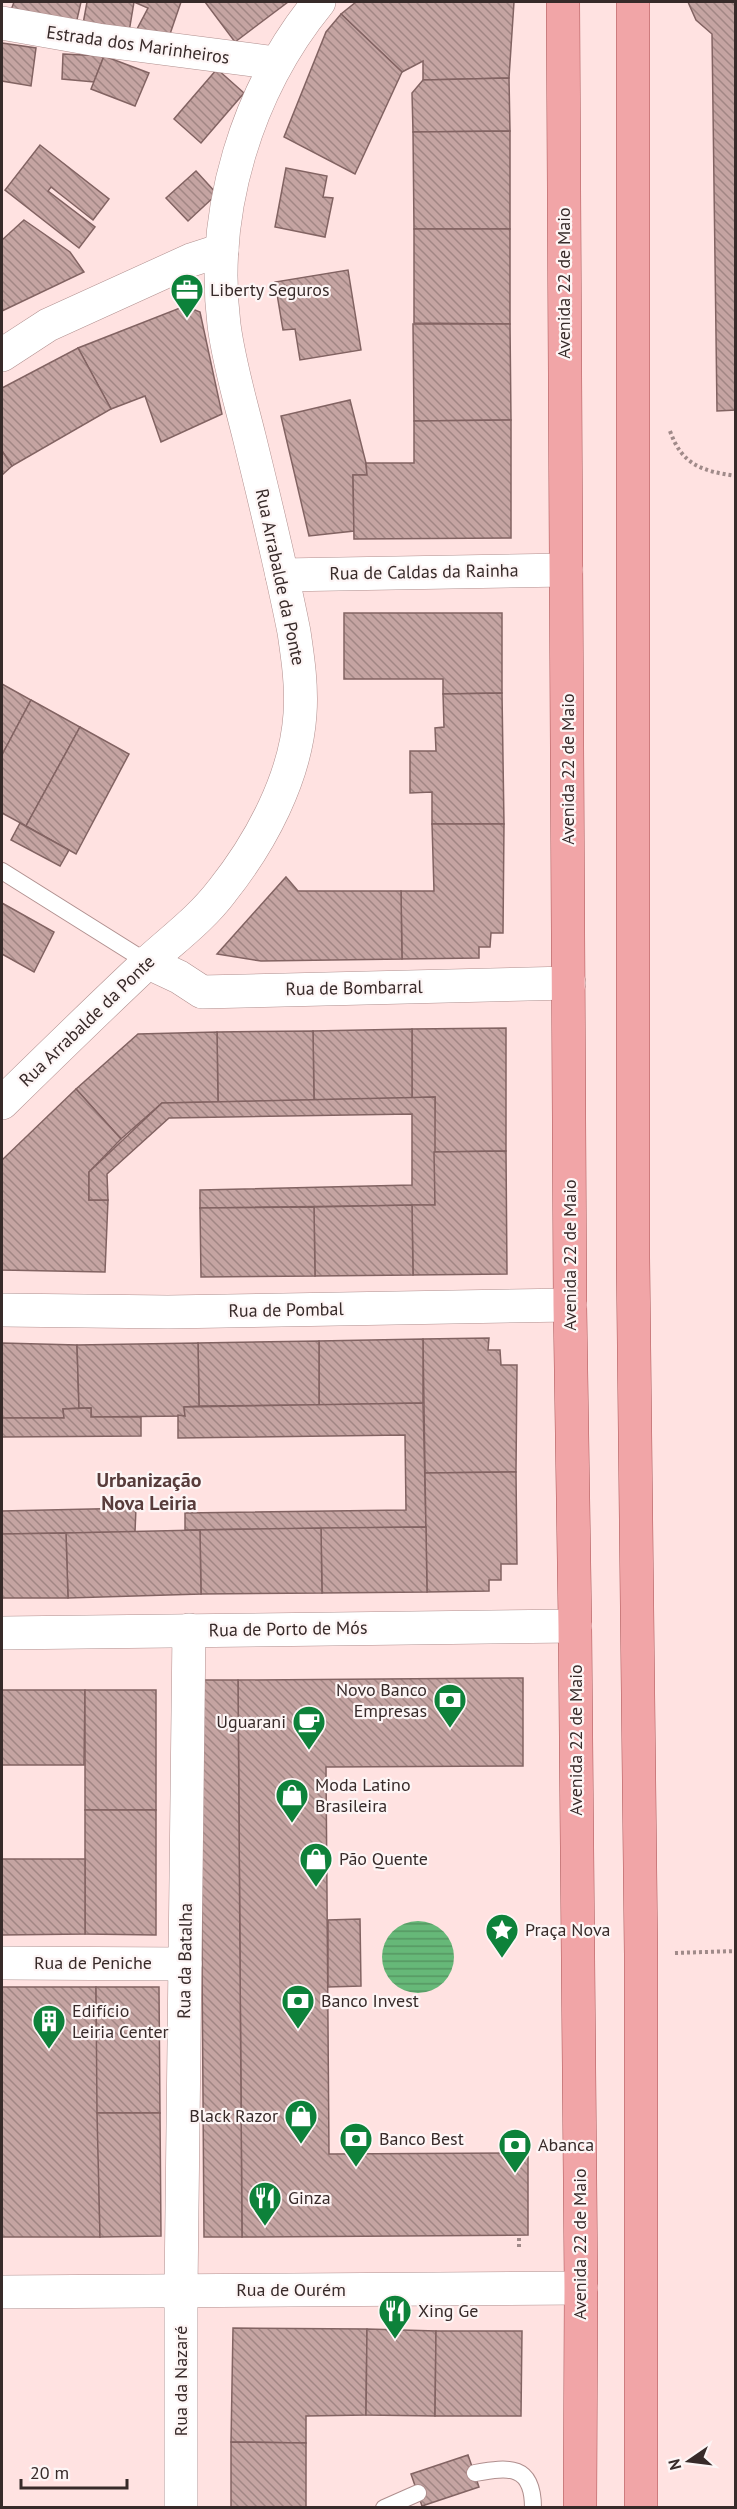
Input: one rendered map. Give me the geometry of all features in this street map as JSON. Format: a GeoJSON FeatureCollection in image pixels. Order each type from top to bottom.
{"type":"FeatureCollection","features":[{"type":"Feature","properties":{"kind":"main road","name":"Avenida 22 de Maio"},"geometry":{"type":"LineString","coordinates":[[563,2],[570,1305],[580,2288],[575,2503]]}},
{"type":"Feature","properties":{"kind":"main road"},"geometry":{"type":"LineString","coordinates":[[633,2],[633,1258],[641,1954],[641,2508]]}},
{"type":"Feature","properties":{"kind":"street","name":"Rua Arrabalde da Ponte"},"geometry":{"type":"LineString","coordinates":[[2,1103],[222,892],[265,826],[282,789],[293,752],[300,715],[300,674],[282,575],[224,326],[222,250],[227,205],[254,111],[276,63],[319,2]]}},
{"type":"Feature","properties":{"kind":"street","name":"Estrada dos Marinheiros"},"geometry":{"type":"LineString","coordinates":[[2,23],[78,37],[276,63]]}},
{"type":"Feature","properties":{"kind":"street"},"geometry":{"type":"LineString","coordinates":[[2,355],[48,325],[191,260],[222,250]]}},
{"type":"Feature","properties":{"kind":"street","name":"Rua de Caldas da Rainha"},"geometry":{"type":"LineString","coordinates":[[282,575],[566,570]]}},
{"type":"Feature","properties":{"kind":"street","name":"Rua de Bombarral"},"geometry":{"type":"LineString","coordinates":[[147,963],[179,977],[202,992],[569,983]]}},
{"type":"Feature","properties":{"kind":"street","name":"Rua de Pombal"},"geometry":{"type":"LineString","coordinates":[[2,1310],[168,1312],[570,1305]]}},
{"type":"Feature","properties":{"kind":"street","name":"Rua de Porto de Mós"},"geometry":{"type":"LineString","coordinates":[[2,1633],[575,1626]]}},
{"type":"Feature","properties":{"kind":"street","name":"Rua da Batalha"},"geometry":{"type":"LineString","coordinates":[[181,2291],[189,1630]]}},
{"type":"Feature","properties":{"kind":"street","name":"Rua de Peniche"},"geometry":{"type":"LineString","coordinates":[[2,1963],[185,1964]]}},
{"type":"Feature","properties":{"kind":"street","name":"Rua de Ourém"},"geometry":{"type":"LineString","coordinates":[[2,2292],[580,2288]]}},
{"type":"Feature","properties":{"kind":"street","name":"Rua da Nazaré"},"geometry":{"type":"LineString","coordinates":[[181,2291],[182,2508]]}},
{"type":"Feature","properties":{"kind":"lane"},"geometry":{"type":"LineString","coordinates":[[2,871],[147,963]]}},
{"type":"Feature","properties":{"kind":"lane"},"geometry":{"type":"LineString","coordinates":[[475,2473],[503,2468],[520,2472],[529,2480],[533,2495],[533,2508]]}},
{"type":"Feature","properties":{"kind":"lane"},"geometry":{"type":"LineString","coordinates":[[384,2508],[418,2493]]}},
{"type":"Feature","properties":{"kind":"path"},"geometry":{"type":"LineString","coordinates":[[668,426],[676,448],[693,465],[714,473],[735,476]]}},
{"type":"Feature","properties":{"kind":"path"},"geometry":{"type":"LineString","coordinates":[[666,1953],[735,1951]]}},
{"type":"Feature","properties":{"kind":"path"},"geometry":{"type":"LineString","coordinates":[[519,2235],[519,2247]]}},
{"type":"Feature","properties":{"kind":"shaded area"},"geometry":{"type":"Polygon","coordinates":[[[418,1921],[438,1927],[448,1937],[454,1957],[448,1977],[438,1987],[418,1993],[398,1987],[388,1977],[382,1957],[388,1937],[398,1927],[418,1921]]]}},
{"type":"Feature","properties":{"kind":"building"},"geometry":{"type":"Polygon","coordinates":[[[14,2],[81,2],[76,24],[10,13],[14,2]]]}},
{"type":"Feature","properties":{"kind":"building"},"geometry":{"type":"Polygon","coordinates":[[[87,2],[134,2],[129,32],[83,24],[87,2]]]}},
{"type":"Feature","properties":{"kind":"building"},"geometry":{"type":"Polygon","coordinates":[[[134,2],[181,2],[169,37],[136,31],[148,8],[134,2]]]}},
{"type":"Feature","properties":{"kind":"building"},"geometry":{"type":"Polygon","coordinates":[[[205,2],[288,2],[235,42],[205,2]]]}},
{"type":"Feature","properties":{"kind":"building"},"geometry":{"type":"Polygon","coordinates":[[[356,2],[514,2],[509,78],[423,80],[423,61],[402,72],[341,14],[356,2]]]}},
{"type":"Feature","properties":{"kind":"building"},"geometry":{"type":"Polygon","coordinates":[[[688,2],[736,2],[736,410],[717,411],[712,34],[696,20],[688,2]]]}},
{"type":"Feature","properties":{"kind":"building"},"geometry":{"type":"Polygon","coordinates":[[[341,14],[402,72],[355,174],[284,137],[326,32],[341,14]]]}},
{"type":"Feature","properties":{"kind":"building"},"geometry":{"type":"Polygon","coordinates":[[[2,43],[36,48],[31,86],[2,81],[2,43]]]}},
{"type":"Feature","properties":{"kind":"building"},"geometry":{"type":"Polygon","coordinates":[[[63,54],[104,56],[94,82],[62,79],[63,54]]]}},
{"type":"Feature","properties":{"kind":"building"},"geometry":{"type":"Polygon","coordinates":[[[104,56],[149,73],[135,106],[91,89],[104,56]]]}},
{"type":"Feature","properties":{"kind":"building"},"geometry":{"type":"Polygon","coordinates":[[[217,69],[244,93],[201,143],[174,119],[217,69]]]}},
{"type":"Feature","properties":{"kind":"building"},"geometry":{"type":"Polygon","coordinates":[[[509,78],[510,131],[413,132],[412,93],[423,80],[509,78]]]}},
{"type":"Feature","properties":{"kind":"building"},"geometry":{"type":"Polygon","coordinates":[[[510,131],[510,229],[414,229],[413,132],[510,131]]]}},
{"type":"Feature","properties":{"kind":"building"},"geometry":{"type":"Polygon","coordinates":[[[40,145],[109,199],[93,220],[51,187],[48,191],[95,227],[79,248],[5,190],[40,145]]]}},
{"type":"Feature","properties":{"kind":"building"},"geometry":{"type":"Polygon","coordinates":[[[286,168],[327,176],[323,197],[333,198],[325,237],[275,227],[286,168]]]}},
{"type":"Feature","properties":{"kind":"building"},"geometry":{"type":"Polygon","coordinates":[[[196,171],[217,194],[188,221],[166,198],[196,171]]]}},
{"type":"Feature","properties":{"kind":"building"},"geometry":{"type":"Polygon","coordinates":[[[24,220],[70,252],[84,272],[2,311],[2,240],[24,220]]]}},
{"type":"Feature","properties":{"kind":"building"},"geometry":{"type":"Polygon","coordinates":[[[414,229],[510,229],[510,324],[414,323],[414,229]]]}},
{"type":"Feature","properties":{"kind":"building"},"geometry":{"type":"Polygon","coordinates":[[[348,270],[361,350],[300,360],[295,329],[283,330],[275,282],[348,270]]]}},
{"type":"Feature","properties":{"kind":"building"},"geometry":{"type":"Polygon","coordinates":[[[185,306],[200,312],[222,414],[161,442],[145,396],[111,409],[78,348],[185,306]]]}},
{"type":"Feature","properties":{"kind":"building"},"geometry":{"type":"Polygon","coordinates":[[[413,324],[510,324],[511,420],[414,421],[413,324]]]}},
{"type":"Feature","properties":{"kind":"building"},"geometry":{"type":"Polygon","coordinates":[[[78,348],[111,409],[12,466],[2,451],[2,388],[78,348]]]}},
{"type":"Feature","properties":{"kind":"building"},"geometry":{"type":"Polygon","coordinates":[[[350,400],[367,475],[353,475],[354,531],[309,536],[281,416],[350,400]]]}},
{"type":"Feature","properties":{"kind":"building"},"geometry":{"type":"Polygon","coordinates":[[[511,420],[511,538],[354,539],[353,475],[367,475],[366,463],[414,463],[414,421],[511,420]]]}},
{"type":"Feature","properties":{"kind":"building"},"geometry":{"type":"Polygon","coordinates":[[[2,451],[12,466],[2,475],[2,451]]]}},
{"type":"Feature","properties":{"kind":"building"},"geometry":{"type":"Polygon","coordinates":[[[344,613],[502,613],[502,693],[443,694],[443,679],[344,679],[344,613]]]}},
{"type":"Feature","properties":{"kind":"building"},"geometry":{"type":"Polygon","coordinates":[[[2,684],[31,700],[2,755],[2,684]]]}},
{"type":"Feature","properties":{"kind":"building"},"geometry":{"type":"Polygon","coordinates":[[[502,693],[504,824],[432,824],[432,792],[410,793],[410,751],[436,751],[435,728],[444,727],[443,694],[502,693]]]}},
{"type":"Feature","properties":{"kind":"building"},"geometry":{"type":"Polygon","coordinates":[[[31,700],[80,727],[26,826],[2,813],[2,755],[31,700]]]}},
{"type":"Feature","properties":{"kind":"building"},"geometry":{"type":"Polygon","coordinates":[[[80,727],[129,754],[76,854],[26,826],[80,727]]]}},
{"type":"Feature","properties":{"kind":"building"},"geometry":{"type":"Polygon","coordinates":[[[20,823],[69,850],[60,866],[11,840],[20,823]]]}},
{"type":"Feature","properties":{"kind":"building"},"geometry":{"type":"Polygon","coordinates":[[[432,824],[504,824],[503,933],[491,933],[490,947],[479,947],[479,958],[402,959],[401,891],[434,891],[432,824]]]}},
{"type":"Feature","properties":{"kind":"building"},"geometry":{"type":"Polygon","coordinates":[[[286,877],[298,891],[401,891],[402,959],[261,961],[217,954],[286,877]]]}},
{"type":"Feature","properties":{"kind":"building"},"geometry":{"type":"Polygon","coordinates":[[[2,903],[54,932],[34,972],[2,954],[2,903]]]}},
{"type":"Feature","properties":{"kind":"building"},"geometry":{"type":"Polygon","coordinates":[[[506,1028],[506,1151],[434,1152],[435,1097],[412,1098],[412,1029],[506,1028]]]}},
{"type":"Feature","properties":{"kind":"building"},"geometry":{"type":"Polygon","coordinates":[[[412,1029],[412,1098],[314,1100],[313,1031],[412,1029]]]}},
{"type":"Feature","properties":{"kind":"building"},"geometry":{"type":"Polygon","coordinates":[[[313,1031],[314,1100],[218,1102],[217,1032],[313,1031]]]}},
{"type":"Feature","properties":{"kind":"building"},"geometry":{"type":"Polygon","coordinates":[[[217,1032],[218,1102],[162,1103],[121,1139],[76,1089],[138,1034],[217,1032]]]}},
{"type":"Feature","properties":{"kind":"building"},"geometry":{"type":"Polygon","coordinates":[[[76,1089],[121,1139],[89,1172],[89,1200],[108,1200],[105,1272],[2,1270],[2,1160],[76,1089]]]}},
{"type":"Feature","properties":{"kind":"building"},"geometry":{"type":"Polygon","coordinates":[[[435,1097],[435,1205],[200,1208],[200,1190],[412,1185],[412,1114],[169,1118],[107,1174],[108,1200],[89,1200],[89,1172],[162,1103],[435,1097]]]}},
{"type":"Feature","properties":{"kind":"building"},"geometry":{"type":"Polygon","coordinates":[[[506,1151],[507,1274],[413,1275],[412,1205],[435,1205],[434,1152],[506,1151]]]}},
{"type":"Feature","properties":{"kind":"building"},"geometry":{"type":"Polygon","coordinates":[[[412,1205],[413,1275],[315,1276],[314,1207],[412,1205]]]}},
{"type":"Feature","properties":{"kind":"building"},"geometry":{"type":"Polygon","coordinates":[[[314,1207],[315,1276],[201,1277],[200,1208],[314,1207]]]}},
{"type":"Feature","properties":{"kind":"building"},"geometry":{"type":"Polygon","coordinates":[[[489,1338],[488,1350],[500,1350],[501,1365],[517,1365],[516,1472],[425,1473],[423,1339],[489,1338]]]}},
{"type":"Feature","properties":{"kind":"building"},"geometry":{"type":"Polygon","coordinates":[[[423,1339],[423,1403],[319,1405],[319,1341],[423,1339]]]}},
{"type":"Feature","properties":{"kind":"building"},"geometry":{"type":"Polygon","coordinates":[[[319,1341],[319,1405],[199,1406],[198,1343],[319,1341]]]}},
{"type":"Feature","properties":{"kind":"building"},"geometry":{"type":"Polygon","coordinates":[[[2,1343],[77,1345],[79,1408],[63,1409],[64,1418],[2,1418],[2,1343]]]}},
{"type":"Feature","properties":{"kind":"building"},"geometry":{"type":"Polygon","coordinates":[[[198,1343],[199,1406],[184,1407],[185,1416],[91,1417],[91,1408],[79,1408],[77,1345],[198,1343]]]}},
{"type":"Feature","properties":{"kind":"building"},"geometry":{"type":"Polygon","coordinates":[[[423,1403],[426,1527],[185,1530],[185,1513],[406,1510],[405,1435],[178,1438],[178,1415],[185,1416],[184,1407],[423,1403]]]}},
{"type":"Feature","properties":{"kind":"building"},"geometry":{"type":"Polygon","coordinates":[[[91,1408],[91,1417],[141,1417],[141,1436],[2,1437],[2,1418],[64,1418],[63,1409],[91,1408]]]}},
{"type":"Feature","properties":{"kind":"building"},"geometry":{"type":"Polygon","coordinates":[[[516,1472],[517,1564],[501,1564],[501,1580],[489,1580],[489,1591],[427,1592],[425,1473],[516,1472]]]}},
{"type":"Feature","properties":{"kind":"building"},"geometry":{"type":"Polygon","coordinates":[[[136,1508],[135,1532],[2,1534],[2,1511],[136,1508]]]}},
{"type":"Feature","properties":{"kind":"building"},"geometry":{"type":"Polygon","coordinates":[[[426,1527],[427,1592],[322,1593],[321,1528],[426,1527]]]}},
{"type":"Feature","properties":{"kind":"building"},"geometry":{"type":"Polygon","coordinates":[[[321,1528],[322,1593],[201,1594],[200,1530],[321,1528]]]}},
{"type":"Feature","properties":{"kind":"building"},"geometry":{"type":"Polygon","coordinates":[[[200,1530],[201,1594],[68,1598],[66,1533],[200,1530]]]}},
{"type":"Feature","properties":{"kind":"building"},"geometry":{"type":"Polygon","coordinates":[[[66,1533],[68,1598],[2,1598],[2,1534],[66,1533]]]}},
{"type":"Feature","properties":{"kind":"building"},"geometry":{"type":"Polygon","coordinates":[[[523,1678],[523,1766],[326,1767],[329,2154],[528,2153],[528,2235],[242,2237],[238,1680],[523,1678]]]}},
{"type":"Feature","properties":{"kind":"building"},"geometry":{"type":"Polygon","coordinates":[[[200,1680],[238,1680],[242,2237],[204,2237],[200,1680]]]}},
{"type":"Feature","properties":{"kind":"building"},"geometry":{"type":"Polygon","coordinates":[[[2,1690],[85,1690],[84,1765],[2,1765],[2,1690]]]}},
{"type":"Feature","properties":{"kind":"building"},"geometry":{"type":"Polygon","coordinates":[[[85,1690],[156,1690],[156,1810],[85,1810],[85,1690]]]}},
{"type":"Feature","properties":{"kind":"building"},"geometry":{"type":"Polygon","coordinates":[[[85,1810],[156,1810],[156,1935],[85,1934],[85,1810]]]}},
{"type":"Feature","properties":{"kind":"building"},"geometry":{"type":"Polygon","coordinates":[[[2,1859],[85,1859],[85,1934],[2,1935],[2,1859]]]}},
{"type":"Feature","properties":{"kind":"building"},"geometry":{"type":"Polygon","coordinates":[[[360,1919],[361,1986],[328,1987],[328,1920],[360,1919]]]}},
{"type":"Feature","properties":{"kind":"building","name":"Edifício Leiria Center"},"geometry":{"type":"Polygon","coordinates":[[[2,1987],[96,1987],[100,2237],[2,2237],[2,1987]]]}},
{"type":"Feature","properties":{"kind":"building"},"geometry":{"type":"Polygon","coordinates":[[[96,1987],[159,1987],[160,2113],[97,2113],[96,1987]]]}},
{"type":"Feature","properties":{"kind":"building"},"geometry":{"type":"Polygon","coordinates":[[[97,2113],[160,2113],[161,2236],[100,2237],[97,2113]]]}},
{"type":"Feature","properties":{"kind":"building"},"geometry":{"type":"Polygon","coordinates":[[[233,2328],[367,2329],[366,2415],[306,2416],[306,2443],[231,2442],[233,2328]]]}},
{"type":"Feature","properties":{"kind":"building"},"geometry":{"type":"Polygon","coordinates":[[[367,2329],[436,2331],[435,2416],[366,2415],[367,2329]]]}},
{"type":"Feature","properties":{"kind":"building"},"geometry":{"type":"Polygon","coordinates":[[[436,2331],[522,2331],[521,2416],[435,2416],[436,2331]]]}},
{"type":"Feature","properties":{"kind":"building"},"geometry":{"type":"Polygon","coordinates":[[[231,2442],[306,2443],[306,2508],[231,2508],[231,2442]]]}},
{"type":"Feature","properties":{"kind":"building"},"geometry":{"type":"Polygon","coordinates":[[[468,2455],[479,2487],[422,2506],[411,2474],[468,2455]]]}},
{"type":"Feature","properties":{"kind":"place","name":"Liberty Seguros"},"geometry":{"type":"Point","coordinates":[187,319]}},
{"type":"Feature","properties":{"kind":"place","name":"Novo Banco Empresas"},"geometry":{"type":"Point","coordinates":[450,1729]}},
{"type":"Feature","properties":{"kind":"place","name":"Uguarani"},"geometry":{"type":"Point","coordinates":[309,1751]}},
{"type":"Feature","properties":{"kind":"place","name":"Moda Latino Brasileira"},"geometry":{"type":"Point","coordinates":[292,1824]}},
{"type":"Feature","properties":{"kind":"place","name":"Pão Quente"},"geometry":{"type":"Point","coordinates":[316,1888]}},
{"type":"Feature","properties":{"kind":"place","name":"Praça Nova"},"geometry":{"type":"Point","coordinates":[502,1959]}},
{"type":"Feature","properties":{"kind":"place","name":"Banco Invest"},"geometry":{"type":"Point","coordinates":[298,2030]}},
{"type":"Feature","properties":{"kind":"place","name":"Edifício Leiria Center"},"geometry":{"type":"Point","coordinates":[49,2050]}},
{"type":"Feature","properties":{"kind":"place","name":"Black Razor"},"geometry":{"type":"Point","coordinates":[301,2145]}},
{"type":"Feature","properties":{"kind":"place","name":"Banco Best"},"geometry":{"type":"Point","coordinates":[356,2168]}},
{"type":"Feature","properties":{"kind":"place","name":"Abanca"},"geometry":{"type":"Point","coordinates":[515,2174]}},
{"type":"Feature","properties":{"kind":"place","name":"Ginza"},"geometry":{"type":"Point","coordinates":[265,2227]}},
{"type":"Feature","properties":{"kind":"place","name":"Xing Ge"},"geometry":{"type":"Point","coordinates":[395,2340]}},
{"type":"Feature","properties":{"kind":"district","name":"Urbanização Nova Leiria"},"geometry":{"type":"Point","coordinates":[149,1492]}}]}
